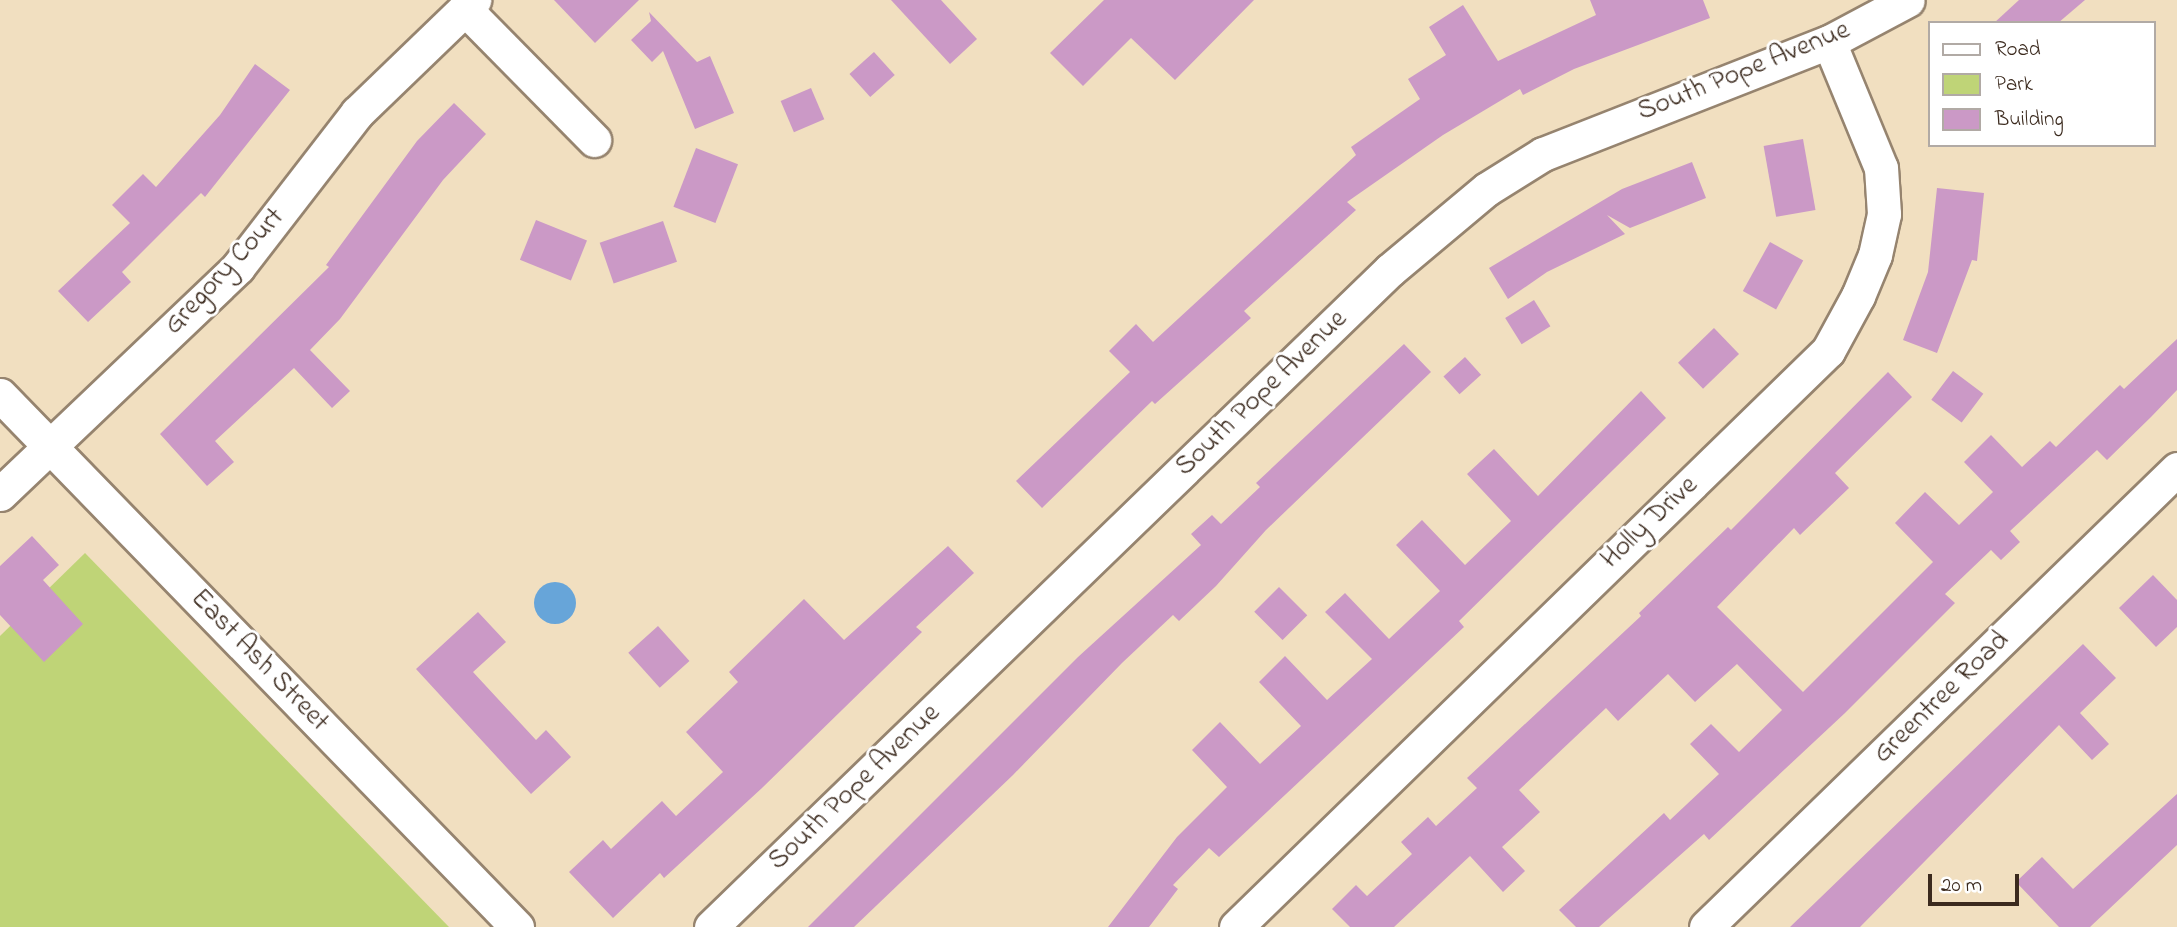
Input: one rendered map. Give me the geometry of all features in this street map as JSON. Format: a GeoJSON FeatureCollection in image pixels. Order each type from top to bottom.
{"type":"FeatureCollection","features":[{"type":"Feature","properties":{"kind":"street","name":"South Pope Avenue"},"geometry":{"type":"LineString","coordinates":[[711,927],[1440,226],[1543,154],[1829,42],[1908,0]]}},
{"type":"Feature","properties":{"kind":"street","name":"Gregory Court"},"geometry":{"type":"LineString","coordinates":[[0,494],[238,267],[357,113],[469,4],[594,140]]}},
{"type":"Feature","properties":{"kind":"street","name":"Holly Drive"},"geometry":{"type":"LineString","coordinates":[[1236,927],[1828,351],[1858,296],[1875,256],[1884,214],[1881,168],[1829,42]]}},
{"type":"Feature","properties":{"kind":"street","name":"East Ash Street"},"geometry":{"type":"LineString","coordinates":[[0,395],[517,927]]}},
{"type":"Feature","properties":{"kind":"street","name":"Greentree Road"},"geometry":{"type":"LineString","coordinates":[[1706,927],[2177,469]]}},
{"type":"Feature","properties":{"kind":"green space"},"geometry":{"type":"Polygon","coordinates":[[[85,553],[449,927],[0,927],[0,636],[85,553]]]}},
{"type":"Feature","properties":{"kind":"water"},"geometry":{"type":"Polygon","coordinates":[[[555,582],[570,588],[576,603],[570,618],[555,624],[540,618],[534,603],[540,588],[555,582]]]}},
{"type":"Feature","properties":{"kind":"building"},"geometry":{"type":"Polygon","coordinates":[[[554,0],[639,0],[595,43],[554,0]]]}},
{"type":"Feature","properties":{"kind":"building"},"geometry":{"type":"Polygon","coordinates":[[[891,0],[941,0],[977,39],[950,64],[891,0]]]}},
{"type":"Feature","properties":{"kind":"building"},"geometry":{"type":"Polygon","coordinates":[[[1104,0],[1254,0],[1175,80],[1131,38],[1083,86],[1050,53],[1104,0]]]}},
{"type":"Feature","properties":{"kind":"building"},"geometry":{"type":"Polygon","coordinates":[[[1590,0],[1703,0],[1710,18],[1574,69],[1523,95],[1520,89],[1443,135],[1347,202],[1356,210],[1244,311],[1251,318],[1155,404],[1152,401],[1042,508],[1016,481],[1130,372],[1109,351],[1136,324],[1153,342],[1356,155],[1351,147],[1420,99],[1408,79],[1446,55],[1429,27],[1463,5],[1498,61],[1596,15],[1590,0]]]}},
{"type":"Feature","properties":{"kind":"building"},"geometry":{"type":"Polygon","coordinates":[[[2019,0],[2085,0],[2060,21],[1996,21],[2019,0]]]}},
{"type":"Feature","properties":{"kind":"building"},"geometry":{"type":"Polygon","coordinates":[[[649,12],[697,62],[710,56],[734,113],[695,129],[663,51],[652,62],[631,40],[651,21],[649,12]]]}},
{"type":"Feature","properties":{"kind":"building"},"geometry":{"type":"Polygon","coordinates":[[[874,52],[895,75],[870,97],[849,74],[874,52]]]}},
{"type":"Feature","properties":{"kind":"building"},"geometry":{"type":"Polygon","coordinates":[[[255,64],[290,90],[205,197],[201,193],[122,272],[131,282],[88,322],[58,291],[130,223],[112,205],[143,174],[156,187],[220,115],[255,64]]]}},
{"type":"Feature","properties":{"kind":"building"},"geometry":{"type":"Polygon","coordinates":[[[811,88],[824,119],[794,132],[781,101],[811,88]]]}},
{"type":"Feature","properties":{"kind":"building"},"geometry":{"type":"Polygon","coordinates":[[[454,103],[486,134],[443,180],[340,319],[310,350],[350,391],[332,408],[294,368],[215,441],[234,462],[207,486],[160,434],[329,267],[326,265],[417,141],[454,103]]]}},
{"type":"Feature","properties":{"kind":"building"},"geometry":{"type":"Polygon","coordinates":[[[1803,139],[1816,210],[1776,217],[1764,146],[1803,139]]]}},
{"type":"Feature","properties":{"kind":"building"},"geometry":{"type":"Polygon","coordinates":[[[696,148],[738,164],[715,223],[673,207],[696,148]]]}},
{"type":"Feature","properties":{"kind":"building"},"geometry":{"type":"Polygon","coordinates":[[[1692,162],[1706,198],[1630,228],[1607,215],[1625,234],[1547,272],[1508,299],[1489,268],[1622,189],[1692,162]]]}},
{"type":"Feature","properties":{"kind":"building"},"geometry":{"type":"Polygon","coordinates":[[[1937,188],[1984,193],[1977,261],[1972,260],[1937,353],[1903,340],[1928,272],[1937,188]]]}},
{"type":"Feature","properties":{"kind":"building"},"geometry":{"type":"Polygon","coordinates":[[[536,220],[587,241],[571,280],[520,260],[536,220]]]}},
{"type":"Feature","properties":{"kind":"building"},"geometry":{"type":"Polygon","coordinates":[[[663,221],[677,262],[614,283],[600,243],[663,221]]]}},
{"type":"Feature","properties":{"kind":"building"},"geometry":{"type":"Polygon","coordinates":[[[1770,242],[1803,260],[1776,309],[1743,291],[1770,242]]]}},
{"type":"Feature","properties":{"kind":"building"},"geometry":{"type":"Polygon","coordinates":[[[1534,300],[1550,326],[1522,344],[1505,318],[1534,300]]]}},
{"type":"Feature","properties":{"kind":"building"},"geometry":{"type":"Polygon","coordinates":[[[1714,328],[1739,354],[1703,389],[1678,363],[1714,328]]]}},
{"type":"Feature","properties":{"kind":"building"},"geometry":{"type":"Polygon","coordinates":[[[2177,339],[2177,390],[2151,417],[2107,460],[2097,450],[2010,531],[2020,542],[2001,560],[1991,550],[1945,594],[1955,603],[1845,713],[1709,840],[1704,834],[1599,927],[1576,927],[1559,910],[1664,813],[1670,820],[1719,774],[1690,744],[1711,724],[1739,752],[1782,710],[1737,664],[1695,702],[1668,674],[1618,721],[1606,708],[1519,790],[1540,812],[1502,847],[1525,871],[1503,892],[1470,856],[1394,927],[1350,927],[1332,909],[1356,885],[1367,896],[1412,854],[1401,842],[1428,817],[1436,826],[1477,788],[1467,778],[1641,616],[1639,613],[1728,527],[1731,530],[1888,372],[1912,397],[1835,473],[1849,488],[1800,535],[1794,528],[1717,607],[1803,692],[1933,562],[1895,523],[1925,492],[1959,525],[1993,492],[1964,462],[1991,435],[2022,467],[2050,441],[2056,447],[2120,385],[2124,389],[2177,339]]]}},
{"type":"Feature","properties":{"kind":"building"},"geometry":{"type":"Polygon","coordinates":[[[1404,344],[1431,372],[1266,530],[1216,586],[1179,621],[1173,615],[1122,663],[1013,775],[854,927],[808,927],[1078,657],[1201,545],[1191,534],[1212,515],[1221,524],[1260,487],[1256,483],[1404,344]]]}},
{"type":"Feature","properties":{"kind":"building"},"geometry":{"type":"Polygon","coordinates":[[[1465,357],[1481,375],[1460,394],[1443,376],[1465,357]]]}},
{"type":"Feature","properties":{"kind":"building"},"geometry":{"type":"Polygon","coordinates":[[[1953,371],[1983,394],[1962,423],[1931,400],[1953,371]]]}},
{"type":"Feature","properties":{"kind":"building"},"geometry":{"type":"Polygon","coordinates":[[[1641,391],[1666,418],[1459,621],[1464,627],[1219,857],[1209,848],[1173,885],[1178,889],[1149,927],[1108,927],[1177,837],[1227,787],[1192,750],[1220,722],[1260,764],[1301,726],[1259,682],[1285,656],[1327,700],[1372,659],[1325,612],[1345,593],[1389,639],[1440,591],[1396,545],[1422,520],[1465,565],[1511,521],[1467,474],[1494,449],[1538,496],[1641,391]]]}},
{"type":"Feature","properties":{"kind":"building"},"geometry":{"type":"Polygon","coordinates":[[[32,536],[59,565],[43,580],[83,624],[44,662],[0,615],[0,566],[32,536]]]}},
{"type":"Feature","properties":{"kind":"building"},"geometry":{"type":"Polygon","coordinates":[[[948,546],[974,573],[916,627],[922,632],[762,788],[664,878],[660,873],[613,918],[569,872],[603,840],[611,849],[662,801],[676,816],[723,772],[686,732],[738,682],[729,672],[804,599],[844,640],[948,546]]]}},
{"type":"Feature","properties":{"kind":"building"},"geometry":{"type":"Polygon","coordinates":[[[2153,575],[2177,600],[2177,627],[2156,647],[2119,608],[2153,575]]]}},
{"type":"Feature","properties":{"kind":"building"},"geometry":{"type":"Polygon","coordinates":[[[1279,587],[1307,615],[1283,640],[1254,612],[1279,587]]]}},
{"type":"Feature","properties":{"kind":"building"},"geometry":{"type":"Polygon","coordinates":[[[478,612],[506,642],[473,672],[536,740],[546,730],[571,757],[531,794],[416,669],[478,612]]]}},
{"type":"Feature","properties":{"kind":"building"},"geometry":{"type":"Polygon","coordinates":[[[658,626],[689,661],[660,688],[628,653],[658,626]]]}},
{"type":"Feature","properties":{"kind":"building"},"geometry":{"type":"Polygon","coordinates":[[[2083,644],[2116,678],[2080,713],[2109,744],[2092,760],[2059,725],[1860,927],[1790,927],[2083,644]]]}},
{"type":"Feature","properties":{"kind":"building"},"geometry":{"type":"Polygon","coordinates":[[[2177,794],[2177,845],[2090,927],[2059,927],[2016,882],[2042,857],[2073,889],[2177,794]]]}}]}
